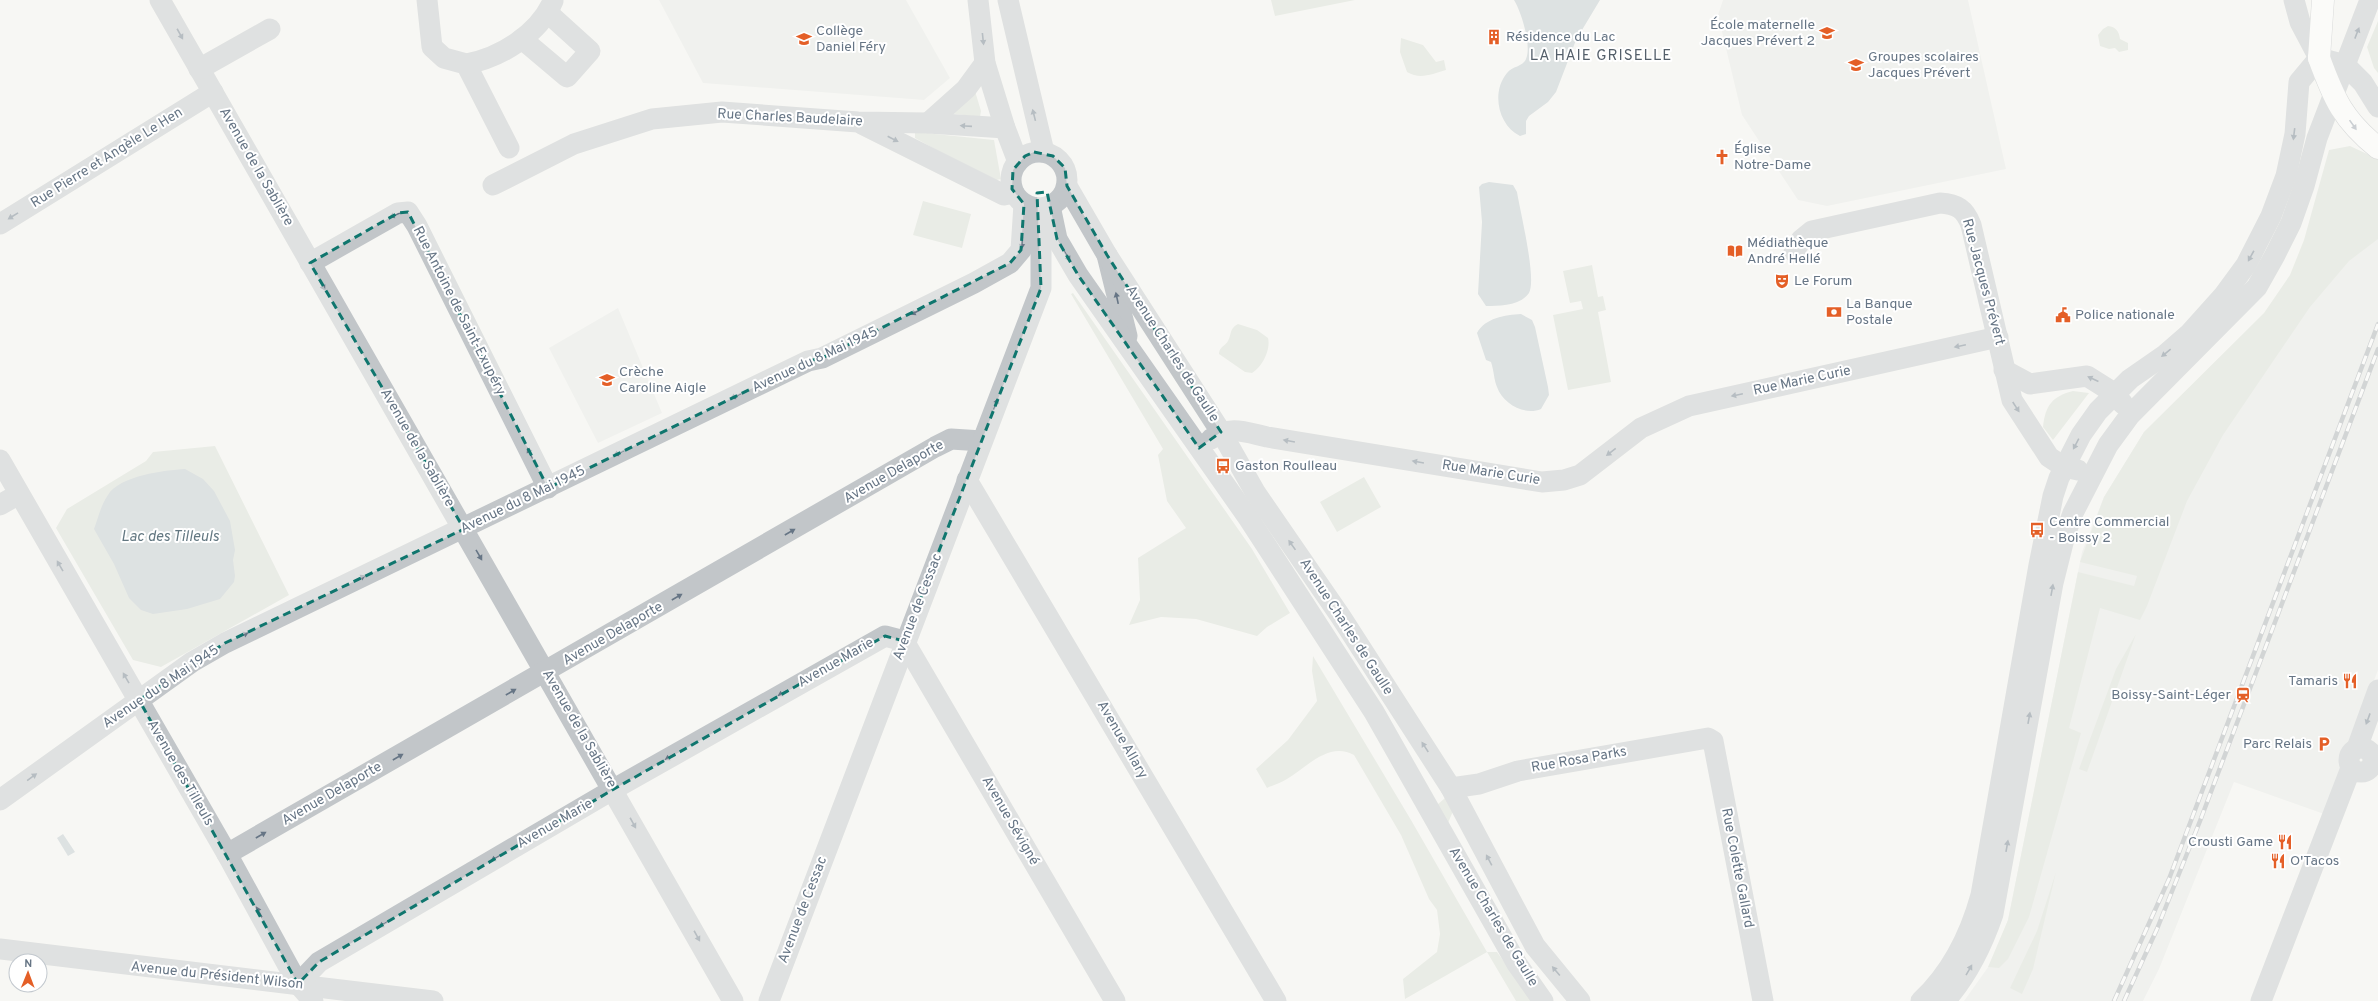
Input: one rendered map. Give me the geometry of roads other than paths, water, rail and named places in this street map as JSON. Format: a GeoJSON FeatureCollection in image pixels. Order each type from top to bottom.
{"type":"FeatureCollection","features":[{"type":"Feature","properties":{"kind":"main road"},"geometry":{"type":"LineString","coordinates":[[2323,0],[2319,58],[2333,97],[2358,131],[2378,148]]}},
{"type":"Feature","properties":{"kind":"street"},"geometry":{"type":"LineString","coordinates":[[427,0],[432,47],[444,58],[466,64],[486,61],[522,40],[551,6],[590,51],[567,77],[522,40]]}},
{"type":"Feature","properties":{"kind":"street"},"geometry":{"type":"LineString","coordinates":[[978,0],[985,63],[1005,128],[1018,162]]}},
{"type":"Feature","properties":{"kind":"street"},"geometry":{"type":"LineString","coordinates":[[1008,0],[1044,152]]}},
{"type":"Feature","properties":{"kind":"street"},"geometry":{"type":"LineString","coordinates":[[2294,0],[2300,22],[2319,58],[2345,66],[2363,82],[2378,107]]}},
{"type":"Feature","properties":{"kind":"street"},"geometry":{"type":"LineString","coordinates":[[1946,1001],[1967,974],[1978,954],[1994,914],[2053,584],[2065,535],[2092,474],[2108,445],[2130,415],[2257,287],[2290,223],[2304,186],[2317,138],[2370,0]]}},
{"type":"Feature","properties":{"kind":"street","name":"Avenue de la Sablière"},"geometry":{"type":"LineString","coordinates":[[167,2],[199,69],[614,789],[734,1001]]}},
{"type":"Feature","properties":{"kind":"street"},"geometry":{"type":"LineString","coordinates":[[199,69],[270,29]]}},
{"type":"Feature","properties":{"kind":"street"},"geometry":{"type":"LineString","coordinates":[[1921,1001],[1947,971],[1957,955],[1972,923],[1981,895],[2039,566],[2053,496],[2064,467],[2081,435],[2114,393],[2130,379],[2166,354],[2189,334],[2212,310],[2246,265],[2271,216],[2286,176],[2295,134],[2299,82],[2319,58]]}},
{"type":"Feature","properties":{"kind":"street"},"geometry":{"type":"LineString","coordinates":[[928,123],[966,89],[985,63]]}},
{"type":"Feature","properties":{"kind":"street"},"geometry":{"type":"LineString","coordinates":[[466,64],[509,148]]}},
{"type":"Feature","properties":{"kind":"street","name":"Rue Pierre et Angèle Le Hen"},"geometry":{"type":"LineString","coordinates":[[0,224],[213,92]]}},
{"type":"Feature","properties":{"kind":"street","name":"Rue Charles Baudelaire"},"geometry":{"type":"LineString","coordinates":[[493,185],[574,144],[652,119],[722,112],[858,122],[928,123],[1005,128]]}},
{"type":"Feature","properties":{"kind":"street"},"geometry":{"type":"LineString","coordinates":[[858,122],[1004,195],[1032,203],[1061,198],[1067,186],[1066,173],[1060,161],[1044,152],[1030,154],[1018,162],[1011,179],[1032,203]]}},
{"type":"Feature","properties":{"kind":"street","name":"Avenue Charles de Gaulle"},"geometry":{"type":"LineString","coordinates":[[1067,186],[1107,255],[1221,432],[1255,492],[1341,617],[1451,788],[1535,946],[1580,1001]]}},
{"type":"Feature","properties":{"kind":"street","name":"Avenue Charles de Gaulle"},"geometry":{"type":"LineString","coordinates":[[1032,203],[1058,239],[1078,275],[1249,519],[1374,712],[1517,964],[1543,1001]]}},
{"type":"Feature","properties":{"kind":"street","name":"Avenue de Cessac"},"geometry":{"type":"LineString","coordinates":[[768,1001],[904,641],[1040,288],[1041,248],[1032,203]]}},
{"type":"Feature","properties":{"kind":"street","name":"Avenue du 8 Mai 1945"},"geometry":{"type":"LineString","coordinates":[[0,800],[192,662],[225,643],[464,529],[808,361],[822,358],[974,283],[1010,263],[1021,250],[1032,203]]}},
{"type":"Feature","properties":{"kind":"street","name":"Rue Jacques Prévert"},"geometry":{"type":"LineString","coordinates":[[1794,252],[1801,240],[1812,231],[1940,203],[1959,206],[1968,215],[1971,225],[2012,400],[2047,454],[2064,467]]}},
{"type":"Feature","properties":{"kind":"street","name":"Rue Antoine de Saint-Exupéry"},"geometry":{"type":"LineString","coordinates":[[310,263],[398,213],[408,212],[417,226],[548,488]]}},
{"type":"Feature","properties":{"kind":"street","name":"Avenue Charles de Gaulle"},"geometry":{"type":"LineString","coordinates":[[1107,255],[1131,350]]}},
{"type":"Feature","properties":{"kind":"street","name":"Rue Marie Curie"},"geometry":{"type":"LineString","coordinates":[[1221,432],[1239,430],[1282,440],[1542,482],[1564,480],[1580,475],[1641,428],[1689,406],[1998,338]]}},
{"type":"Feature","properties":{"kind":"street"},"geometry":{"type":"LineString","coordinates":[[2004,370],[2030,384],[2087,376],[2114,393],[2130,415]]}},
{"type":"Feature","properties":{"kind":"street"},"geometry":{"type":"LineString","coordinates":[[1199,448],[1221,432]]}},
{"type":"Feature","properties":{"kind":"street","name":"Avenue Delaporte"},"geometry":{"type":"LineString","coordinates":[[227,854],[935,447],[951,439],[982,441]]}},
{"type":"Feature","properties":{"kind":"street","name":"Avenue des Tilleuls"},"geometry":{"type":"LineString","coordinates":[[0,460],[227,854],[298,984],[313,1001]]}},
{"type":"Feature","properties":{"kind":"street"},"geometry":{"type":"LineString","coordinates":[[2064,467],[2092,474]]}},
{"type":"Feature","properties":{"kind":"street","name":"Avenue Allary"},"geometry":{"type":"LineString","coordinates":[[967,480],[1276,1001]]}},
{"type":"Feature","properties":{"kind":"street"},"geometry":{"type":"LineString","coordinates":[[0,505],[19,494]]}},
{"type":"Feature","properties":{"kind":"street","name":"Avenue Marie"},"geometry":{"type":"LineString","coordinates":[[298,984],[319,962],[614,789],[884,636],[904,641]]}},
{"type":"Feature","properties":{"kind":"street","name":"Avenue Sévigné"},"geometry":{"type":"LineString","coordinates":[[904,641],[1115,1001]]}},
{"type":"Feature","properties":{"kind":"street"},"geometry":{"type":"LineString","coordinates":[[2261,1001],[2352,768],[2349,757],[2357,748],[2378,690]]}},
{"type":"Feature","properties":{"kind":"street","name":"Rue Rosa Parks"},"geometry":{"type":"LineString","coordinates":[[1451,788],[1479,784],[1518,771],[1708,738]]}},
{"type":"Feature","properties":{"kind":"street","name":"Rue Colette Gallard"},"geometry":{"type":"LineString","coordinates":[[1708,738],[1713,741],[1763,1001]]}},
{"type":"Feature","properties":{"kind":"street"},"geometry":{"type":"LineString","coordinates":[[2352,768],[2358,772],[2366,772],[2376,765],[2369,751],[2364,748],[2357,748]]}},
{"type":"Feature","properties":{"kind":"street","name":"Avenue du Président Wilson"},"geometry":{"type":"LineString","coordinates":[[0,949],[211,976],[298,984],[433,1001]]}},
{"type":"Feature","properties":{"kind":"water"},"geometry":{"type":"Polygon","coordinates":[[[1514,0],[1600,0],[1576,40],[1556,92],[1548,102],[1529,116],[1526,121],[1526,134],[1520,136],[1512,131],[1506,124],[1499,108],[1498,98],[1499,89],[1507,73],[1525,62],[1527,53],[1528,46],[1525,29],[1520,12],[1514,0]]]}},
{"type":"Feature","properties":{"kind":"water"},"geometry":{"type":"Polygon","coordinates":[[[1489,182],[1513,185],[1517,192],[1530,260],[1531,285],[1529,293],[1520,301],[1503,305],[1486,306],[1478,294],[1482,222],[1479,187],[1482,184],[1489,182]]]}},
{"type":"Feature","properties":{"kind":"water"},"geometry":{"type":"Polygon","coordinates":[[[1521,314],[1532,320],[1535,327],[1548,387],[1549,395],[1541,409],[1535,411],[1522,410],[1504,399],[1496,384],[1491,362],[1486,360],[1477,333],[1485,324],[1496,318],[1521,314]]]}},
{"type":"Feature","properties":{"kind":"water","name":"Lac des Tilleuls"},"geometry":{"type":"Polygon","coordinates":[[[185,469],[203,479],[214,491],[230,521],[235,550],[233,560],[235,576],[234,582],[220,599],[187,609],[153,614],[141,610],[129,598],[114,564],[94,529],[103,503],[114,488],[122,483],[143,475],[185,469]]]}},
{"type":"Feature","properties":{"kind":"water"},"geometry":{"type":"Polygon","coordinates":[[[63,834],[75,852],[68,856],[57,838],[63,834]]]}},
{"type":"Feature","properties":{"kind":"railway"},"geometry":{"type":"LineString","coordinates":[[2114,1001],[2169,879],[2378,324]]}},
{"type":"Feature","properties":{"kind":"railway"},"geometry":{"type":"LineString","coordinates":[[2124,1001],[2157,929],[2200,821],[2378,349]]}},
{"type":"Feature","properties":{"kind":"place","name":"École maternelle Jacques Prévert 2"},"geometry":{"type":"Point","coordinates":[1827,33]}},
{"type":"Feature","properties":{"kind":"place","name":"Résidence du Lac"},"geometry":{"type":"Point","coordinates":[1494,37]}},
{"type":"Feature","properties":{"kind":"place","name":"Collège Daniel Féry"},"geometry":{"type":"Point","coordinates":[804,39]}},
{"type":"Feature","properties":{"kind":"place","name":"Groupes scolaires Jacques Prévert"},"geometry":{"type":"Point","coordinates":[1856,65]}},
{"type":"Feature","properties":{"kind":"place","name":"Église Notre-Dame"},"geometry":{"type":"Point","coordinates":[1722,157]}},
{"type":"Feature","properties":{"kind":"place","name":"Médiathèque André Hellé"},"geometry":{"type":"Point","coordinates":[1735,251]}},
{"type":"Feature","properties":{"kind":"place","name":"Le Forum"},"geometry":{"type":"Point","coordinates":[1782,281]}},
{"type":"Feature","properties":{"kind":"place","name":"La Banque Postale"},"geometry":{"type":"Point","coordinates":[1834,312]}},
{"type":"Feature","properties":{"kind":"place","name":"Police nationale"},"geometry":{"type":"Point","coordinates":[2063,315]}},
{"type":"Feature","properties":{"kind":"place","name":"Crèche Caroline Aigle"},"geometry":{"type":"Point","coordinates":[607,380]}},
{"type":"Feature","properties":{"kind":"place","name":"Gaston Roulleau"},"geometry":{"type":"Point","coordinates":[1223,466]}},
{"type":"Feature","properties":{"kind":"place","name":"Centre Commercial - Boissy 2"},"geometry":{"type":"Point","coordinates":[2037,530]}},
{"type":"Feature","properties":{"kind":"place","name":"Tamaris"},"geometry":{"type":"Point","coordinates":[2350,681]}},
{"type":"Feature","properties":{"kind":"place","name":"Boissy-Saint-Léger"},"geometry":{"type":"Point","coordinates":[2243,695]}},
{"type":"Feature","properties":{"kind":"place","name":"Parc Relais"},"geometry":{"type":"Point","coordinates":[2324,744]}},
{"type":"Feature","properties":{"kind":"place","name":"Crousti Game"},"geometry":{"type":"Point","coordinates":[2285,842]}},
{"type":"Feature","properties":{"kind":"place","name":"O'Tacos"},"geometry":{"type":"Point","coordinates":[2278,861]}},
{"type":"Feature","properties":{"kind":"district","name":"LA HAIE GRISELLE"},"geometry":{"type":"Point","coordinates":[1601,56]}}]}
